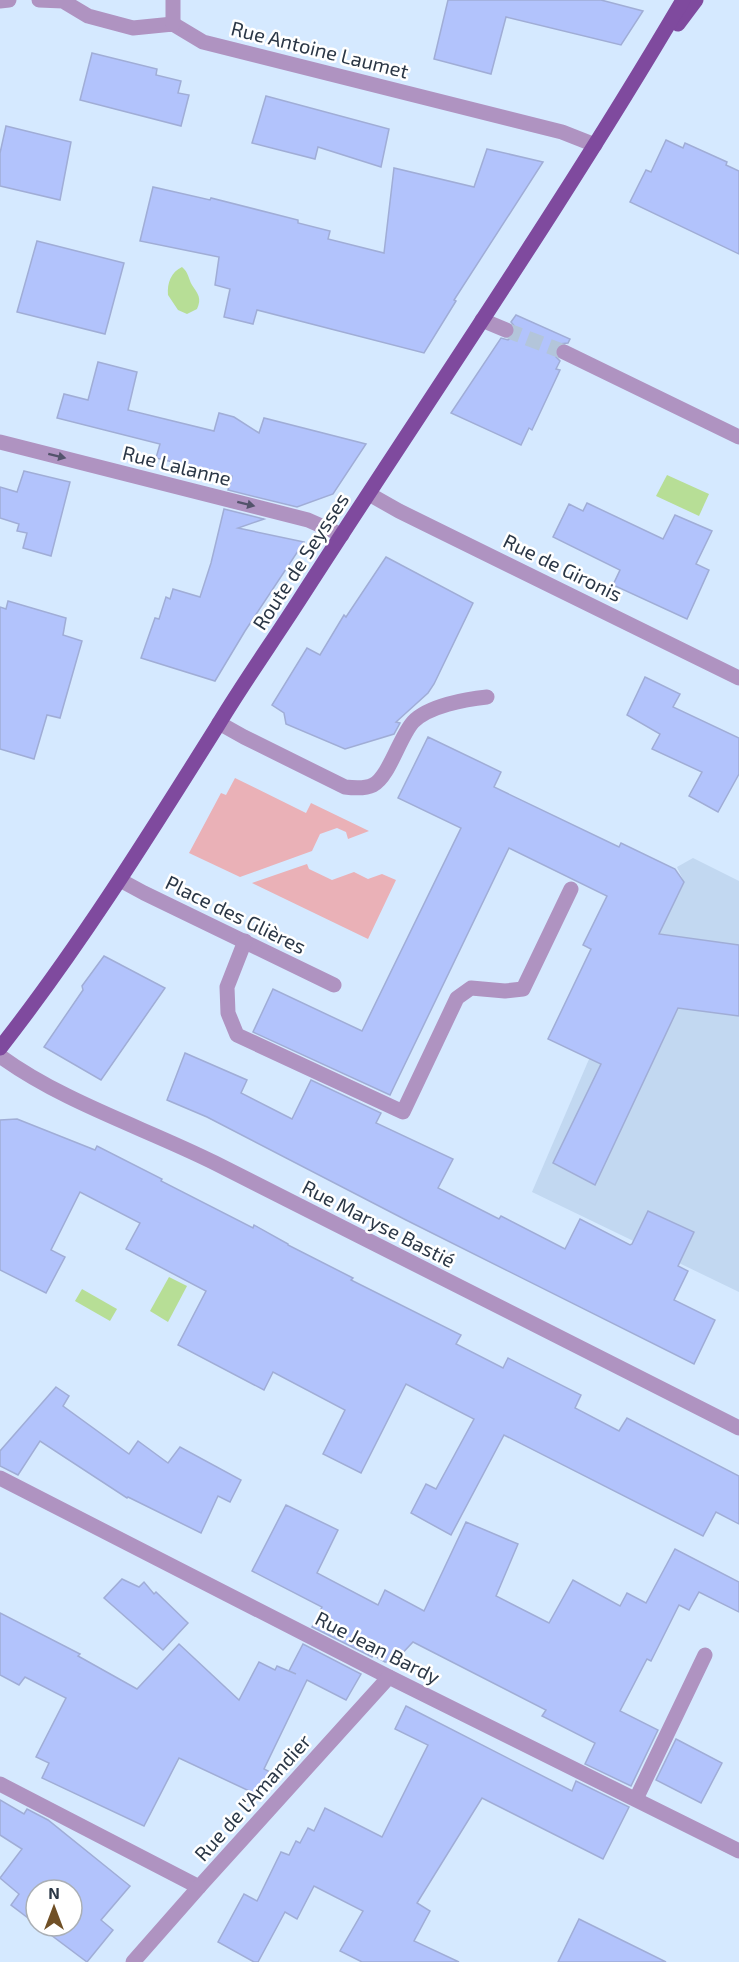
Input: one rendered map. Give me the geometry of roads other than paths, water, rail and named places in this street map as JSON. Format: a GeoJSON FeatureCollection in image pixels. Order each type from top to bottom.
{"type":"FeatureCollection","features":[{"type":"Feature","properties":{"kind":"main road","name":"Route de Seysses"},"geometry":{"type":"LineString","coordinates":[[0,1048],[26,1015],[120,880],[219,723],[629,92],[683,0]]}},
{"type":"Feature","properties":{"kind":"main road","name":"Route de Seysses"},"geometry":{"type":"LineString","coordinates":[[629,92],[696,0]]}},
{"type":"Feature","properties":{"kind":"street"},"geometry":{"type":"LineString","coordinates":[[0,1],[9,0]]}},
{"type":"Feature","properties":{"kind":"street"},"geometry":{"type":"LineString","coordinates":[[39,0],[63,2],[88,16],[133,28],[172,24],[173,0]]}},
{"type":"Feature","properties":{"kind":"street","name":"Rue Antoine Laumet"},"geometry":{"type":"LineString","coordinates":[[172,24],[203,42],[562,132],[595,145]]}},
{"type":"Feature","properties":{"kind":"street"},"geometry":{"type":"LineString","coordinates":[[482,320],[506,330]]}},
{"type":"Feature","properties":{"kind":"street"},"geometry":{"type":"LineString","coordinates":[[564,352],[739,436]]}},
{"type":"Feature","properties":{"kind":"street","name":"Rue Lalanne"},"geometry":{"type":"LineString","coordinates":[[0,442],[308,520],[342,535]]}},
{"type":"Feature","properties":{"kind":"street","name":"Rue de Gironis"},"geometry":{"type":"LineString","coordinates":[[369,494],[399,511],[739,678]]}},
{"type":"Feature","properties":{"kind":"street"},"geometry":{"type":"LineString","coordinates":[[219,723],[345,787],[359,788],[373,785],[381,777],[413,722],[437,708],[468,699],[487,697]]}},
{"type":"Feature","properties":{"kind":"street","name":"Place des Glières"},"geometry":{"type":"LineString","coordinates":[[120,880],[144,894],[334,985]]}},
{"type":"Feature","properties":{"kind":"street"},"geometry":{"type":"LineString","coordinates":[[245,941],[227,987],[228,1013],[237,1035],[403,1112],[457,998],[471,988],[505,991],[523,989],[571,889]]}},
{"type":"Feature","properties":{"kind":"street","name":"Rue Maryse Bastié"},"geometry":{"type":"LineString","coordinates":[[0,1056],[23,1073],[54,1089],[195,1153],[739,1428]]}},
{"type":"Feature","properties":{"kind":"street","name":"Rue Jean Bardy"},"geometry":{"type":"LineString","coordinates":[[0,1478],[389,1677],[739,1851]]}},
{"type":"Feature","properties":{"kind":"street"},"geometry":{"type":"LineString","coordinates":[[636,1799],[705,1655]]}},
{"type":"Feature","properties":{"kind":"street","name":"Rue de l'Amandier"},"geometry":{"type":"LineString","coordinates":[[0,1784],[199,1887],[389,1677]]}},
{"type":"Feature","properties":{"kind":"street"},"geometry":{"type":"LineString","coordinates":[[133,1962],[199,1887]]}},
{"type":"Feature","properties":{"kind":"tunnel"},"geometry":{"type":"LineString","coordinates":[[506,330],[564,352]]}}]}
